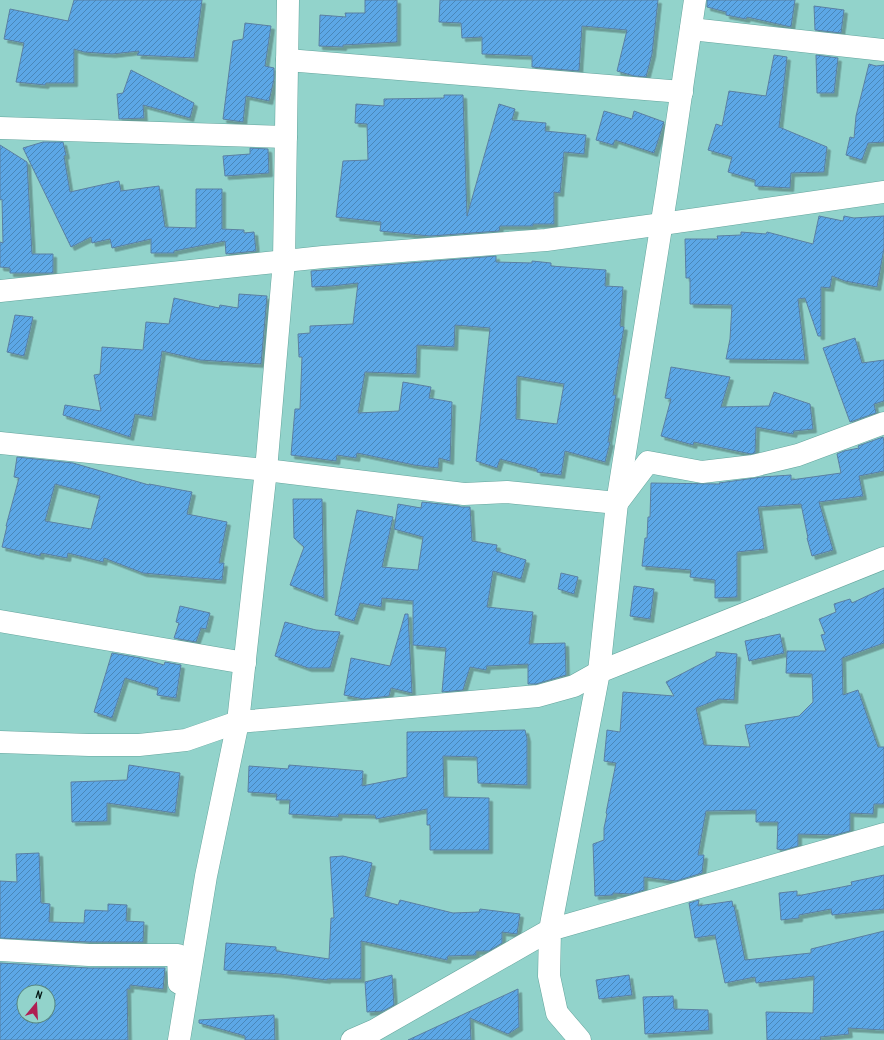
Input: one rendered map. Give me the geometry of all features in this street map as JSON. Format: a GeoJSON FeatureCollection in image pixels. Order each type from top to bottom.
{"type":"FeatureCollection","features":[{"type":"Feature","properties":{"kind":"street"},"geometry":{"type":"LineString","coordinates":[[180,1037],[206,876],[238,722],[266,470],[284,261],[288,0]]}},
{"type":"Feature","properties":{"kind":"street"},"geometry":{"type":"LineString","coordinates":[[580,1040],[558,1013],[549,976],[550,930],[599,672],[617,503],[662,224],[695,0]]}},
{"type":"Feature","properties":{"kind":"street"},"geometry":{"type":"LineString","coordinates":[[691,29],[884,50]]}},
{"type":"Feature","properties":{"kind":"street"},"geometry":{"type":"LineString","coordinates":[[287,60],[682,92]]}},
{"type":"Feature","properties":{"kind":"street"},"geometry":{"type":"LineString","coordinates":[[0,128],[286,136]]}},
{"type":"Feature","properties":{"kind":"street"},"geometry":{"type":"LineString","coordinates":[[0,291],[323,257],[546,240],[884,192]]}},
{"type":"Feature","properties":{"kind":"street"},"geometry":{"type":"LineString","coordinates":[[617,503],[648,462],[702,472],[753,466],[798,456],[884,423]]}},
{"type":"Feature","properties":{"kind":"street"},"geometry":{"type":"LineString","coordinates":[[0,444],[266,470],[464,494],[507,492],[617,503]]}},
{"type":"Feature","properties":{"kind":"street"},"geometry":{"type":"LineString","coordinates":[[0,742],[139,745],[186,740],[238,722],[538,696],[574,686],[599,672],[884,558]]}},
{"type":"Feature","properties":{"kind":"street"},"geometry":{"type":"LineString","coordinates":[[0,621],[245,663]]}},
{"type":"Feature","properties":{"kind":"street"},"geometry":{"type":"LineString","coordinates":[[352,1040],[376,1035],[550,930],[884,834]]}},
{"type":"Feature","properties":{"kind":"street"},"geometry":{"type":"LineString","coordinates":[[0,950],[89,955],[178,955],[180,1037]]}},
{"type":"Feature","properties":{"kind":"building"},"geometry":{"type":"Polygon","coordinates":[[[74,0],[202,0],[194,58],[137,55],[139,51],[112,54],[84,52],[74,49],[74,83],[46,83],[45,85],[16,82],[24,43],[4,39],[10,9],[68,21],[74,0]]]}},
{"type":"Feature","properties":{"kind":"building"},"geometry":{"type":"Polygon","coordinates":[[[365,0],[397,0],[397,42],[343,45],[343,47],[319,46],[320,15],[346,17],[345,13],[365,13],[365,0]]]}},
{"type":"Feature","properties":{"kind":"building"},"geometry":{"type":"Polygon","coordinates":[[[440,0],[658,0],[652,54],[646,77],[634,76],[617,71],[627,30],[582,26],[579,71],[532,67],[532,56],[482,54],[482,37],[462,38],[461,23],[439,22],[440,0]]]}},
{"type":"Feature","properties":{"kind":"building"},"geometry":{"type":"Polygon","coordinates":[[[707,0],[795,0],[791,27],[747,17],[746,19],[726,15],[726,12],[707,7],[707,0]]]}},
{"type":"Feature","properties":{"kind":"building"},"geometry":{"type":"Polygon","coordinates":[[[814,6],[844,10],[841,33],[815,30],[814,6]]]}},
{"type":"Feature","properties":{"kind":"building"},"geometry":{"type":"Polygon","coordinates":[[[245,23],[271,26],[265,66],[274,68],[274,79],[269,101],[246,96],[243,122],[223,119],[233,41],[243,39],[245,23]]]}},
{"type":"Feature","properties":{"kind":"building"},"geometry":{"type":"Polygon","coordinates":[[[774,55],[787,57],[779,127],[827,147],[824,172],[791,173],[790,188],[755,186],[755,180],[728,172],[732,157],[708,150],[716,124],[722,126],[729,91],[766,96],[774,55]]]}},
{"type":"Feature","properties":{"kind":"building"},"geometry":{"type":"Polygon","coordinates":[[[816,55],[838,58],[834,93],[817,93],[816,55]]]}},
{"type":"Feature","properties":{"kind":"building"},"geometry":{"type":"Polygon","coordinates":[[[869,64],[876,66],[884,65],[884,142],[868,143],[862,160],[846,155],[850,137],[854,138],[856,116],[869,64]]]}},
{"type":"Feature","properties":{"kind":"building"},"geometry":{"type":"Polygon","coordinates":[[[131,70],[194,103],[190,118],[143,105],[144,118],[119,119],[117,94],[123,93],[131,70]]]}},
{"type":"Feature","properties":{"kind":"building"},"geometry":{"type":"Polygon","coordinates":[[[444,95],[463,95],[467,216],[499,104],[515,109],[512,120],[546,123],[545,131],[586,135],[584,154],[564,152],[560,193],[554,192],[554,224],[533,224],[533,226],[500,226],[499,231],[430,236],[380,231],[381,222],[336,217],[343,161],[368,160],[367,124],[355,123],[356,104],[384,106],[384,99],[444,98],[444,95]]]}},
{"type":"Feature","properties":{"kind":"building"},"geometry":{"type":"Polygon","coordinates":[[[604,111],[632,119],[634,111],[664,122],[654,153],[615,140],[613,145],[596,140],[604,111]]]}},
{"type":"Feature","properties":{"kind":"building"},"geometry":{"type":"Polygon","coordinates":[[[43,142],[63,142],[70,192],[119,181],[121,191],[159,186],[165,227],[196,228],[196,189],[222,189],[222,229],[244,230],[244,233],[254,232],[256,251],[226,254],[225,241],[174,251],[174,253],[151,253],[151,239],[112,248],[110,239],[92,243],[91,237],[71,247],[23,148],[43,142]]]}},
{"type":"Feature","properties":{"kind":"building"},"geometry":{"type":"Polygon","coordinates":[[[0,145],[27,162],[32,254],[53,254],[53,273],[10,273],[10,268],[0,267],[0,242],[3,243],[2,199],[0,200],[0,145]]]}},
{"type":"Feature","properties":{"kind":"building"},"geometry":{"type":"Polygon","coordinates":[[[250,148],[268,149],[269,173],[225,176],[223,156],[250,154],[250,148]]]}},
{"type":"Feature","properties":{"kind":"building"},"geometry":{"type":"Polygon","coordinates":[[[819,216],[843,221],[844,216],[854,218],[884,216],[884,248],[877,287],[845,281],[832,276],[830,288],[821,287],[821,336],[818,336],[805,298],[798,299],[805,360],[726,359],[730,339],[732,305],[690,304],[690,278],[686,278],[685,239],[718,239],[717,236],[741,235],[741,232],[766,234],[767,232],[813,244],[819,216]]]}},
{"type":"Feature","properties":{"kind":"building"},"geometry":{"type":"Polygon","coordinates":[[[496,256],[496,262],[532,263],[532,261],[551,263],[551,266],[606,270],[605,286],[623,287],[620,326],[624,327],[613,395],[616,395],[608,442],[610,442],[605,462],[565,451],[561,475],[537,472],[537,469],[500,459],[497,468],[476,461],[490,328],[455,325],[454,347],[417,345],[416,374],[365,372],[358,413],[399,411],[403,382],[431,387],[429,398],[452,402],[450,461],[439,458],[438,468],[414,465],[357,453],[356,458],[337,455],[336,461],[291,455],[295,409],[300,409],[302,357],[299,357],[298,334],[310,333],[310,326],[353,324],[358,283],[312,287],[311,271],[496,256]],[[517,376],[516,419],[557,424],[564,384],[517,376]]]}},
{"type":"Feature","properties":{"kind":"building"},"geometry":{"type":"Polygon","coordinates":[[[239,294],[267,296],[261,364],[200,360],[162,351],[152,417],[135,414],[130,437],[63,415],[65,405],[101,411],[94,375],[100,374],[102,347],[143,350],[146,322],[169,324],[174,298],[219,308],[220,305],[238,308],[239,294]]]}},
{"type":"Feature","properties":{"kind":"building"},"geometry":{"type":"Polygon","coordinates":[[[15,315],[33,317],[24,356],[7,352],[15,315]]]}},
{"type":"Feature","properties":{"kind":"building"},"geometry":{"type":"Polygon","coordinates":[[[855,338],[862,363],[884,360],[884,401],[874,404],[876,413],[850,422],[823,348],[855,338]]]}},
{"type":"Feature","properties":{"kind":"building"},"geometry":{"type":"Polygon","coordinates":[[[671,367],[730,377],[721,407],[769,406],[774,392],[810,404],[813,429],[794,431],[793,434],[756,427],[755,453],[751,454],[694,442],[693,445],[661,436],[671,399],[665,398],[671,367]]]}},
{"type":"Feature","properties":{"kind":"building"},"geometry":{"type":"Polygon","coordinates":[[[883,437],[884,471],[859,476],[863,496],[819,502],[833,550],[812,556],[801,504],[758,507],[764,549],[737,552],[737,597],[715,598],[715,580],[690,577],[691,570],[642,566],[645,538],[647,538],[648,517],[650,517],[651,483],[720,484],[719,483],[762,477],[791,475],[791,480],[841,473],[837,454],[859,448],[858,446],[883,437]]]}},
{"type":"Feature","properties":{"kind":"building"},"geometry":{"type":"Polygon","coordinates":[[[17,457],[73,463],[149,485],[192,492],[187,514],[227,522],[219,563],[224,563],[222,580],[143,573],[104,558],[103,562],[68,553],[67,558],[41,553],[40,556],[2,547],[19,478],[14,477],[17,457]],[[55,484],[45,521],[91,529],[100,496],[55,484]]]}},
{"type":"Feature","properties":{"kind":"building"},"geometry":{"type":"Polygon","coordinates":[[[293,499],[322,499],[324,598],[290,585],[304,547],[294,538],[293,499]]]}},
{"type":"Feature","properties":{"kind":"building"},"geometry":{"type":"Polygon","coordinates":[[[422,502],[470,507],[472,541],[497,545],[496,551],[526,560],[521,579],[493,571],[487,607],[533,612],[529,644],[565,643],[566,675],[536,684],[528,684],[528,664],[487,666],[486,670],[470,667],[463,690],[442,692],[446,648],[413,645],[413,601],[382,598],[381,607],[360,603],[354,621],[335,615],[357,510],[393,517],[382,567],[418,570],[423,537],[394,529],[398,504],[421,508],[422,502]]]}},
{"type":"Feature","properties":{"kind":"building"},"geometry":{"type":"Polygon","coordinates":[[[561,573],[578,577],[574,594],[558,589],[561,573]]]}},
{"type":"Feature","properties":{"kind":"building"},"geometry":{"type":"Polygon","coordinates":[[[634,586],[654,589],[650,619],[630,616],[634,586]]]}},
{"type":"Feature","properties":{"kind":"building"},"geometry":{"type":"Polygon","coordinates":[[[884,588],[884,643],[842,658],[843,695],[858,690],[878,747],[884,747],[884,804],[874,804],[873,814],[850,813],[850,831],[835,835],[798,834],[798,846],[784,850],[777,849],[778,822],[756,822],[756,810],[706,811],[698,855],[704,855],[702,873],[676,881],[644,877],[644,890],[631,894],[613,893],[613,895],[595,896],[593,844],[604,840],[606,813],[616,763],[604,761],[607,730],[620,732],[623,692],[674,696],[666,682],[716,656],[716,652],[737,654],[734,700],[719,699],[696,708],[704,745],[750,747],[745,725],[799,716],[813,702],[812,674],[786,673],[787,651],[826,651],[821,635],[825,634],[819,619],[836,612],[834,604],[850,599],[852,603],[884,588]]]}},
{"type":"Feature","properties":{"kind":"building"},"geometry":{"type":"Polygon","coordinates":[[[180,606],[210,613],[206,629],[201,628],[196,642],[174,638],[179,623],[176,622],[180,606]]]}},
{"type":"Feature","properties":{"kind":"building"},"geometry":{"type":"Polygon","coordinates":[[[405,614],[408,614],[412,693],[391,688],[389,696],[364,699],[344,695],[351,658],[390,666],[405,614]]]}},
{"type":"Feature","properties":{"kind":"building"},"geometry":{"type":"Polygon","coordinates":[[[285,622],[316,630],[340,632],[330,668],[308,668],[275,656],[285,622]]]}},
{"type":"Feature","properties":{"kind":"building"},"geometry":{"type":"Polygon","coordinates":[[[780,634],[784,653],[749,661],[745,641],[780,634]]]}},
{"type":"Feature","properties":{"kind":"building"},"geometry":{"type":"Polygon","coordinates":[[[112,653],[140,658],[164,665],[165,662],[181,665],[176,698],[157,695],[158,688],[125,678],[112,718],[94,712],[112,653]]]}},
{"type":"Feature","properties":{"kind":"building"},"geometry":{"type":"Polygon","coordinates":[[[525,730],[527,738],[527,785],[478,783],[477,757],[443,756],[444,797],[489,798],[489,850],[430,850],[430,825],[427,825],[427,809],[376,819],[375,815],[339,814],[338,817],[289,814],[290,800],[276,800],[277,794],[248,792],[249,766],[288,769],[289,765],[363,771],[362,786],[407,777],[407,732],[525,730]]]}},
{"type":"Feature","properties":{"kind":"building"},"geometry":{"type":"Polygon","coordinates":[[[129,765],[180,773],[175,813],[107,803],[107,821],[72,822],[71,782],[127,780],[129,765]]]}},
{"type":"Feature","properties":{"kind":"building"},"geometry":{"type":"Polygon","coordinates":[[[39,853],[41,903],[50,904],[49,922],[84,923],[85,910],[108,911],[108,904],[127,905],[126,921],[144,922],[143,942],[89,942],[0,938],[0,881],[17,882],[16,854],[39,853]]]}},
{"type":"Feature","properties":{"kind":"building"},"geometry":{"type":"Polygon","coordinates":[[[343,856],[372,863],[365,896],[398,905],[400,900],[453,913],[479,912],[480,909],[520,914],[517,934],[502,932],[502,943],[489,951],[476,951],[476,955],[448,956],[447,960],[361,941],[361,979],[327,980],[280,974],[224,970],[226,943],[276,947],[276,951],[329,959],[331,918],[334,918],[330,857],[343,856]]]}},
{"type":"Feature","properties":{"kind":"building"},"geometry":{"type":"Polygon","coordinates":[[[884,875],[884,909],[832,915],[831,909],[799,915],[799,918],[781,920],[779,893],[797,891],[797,896],[852,885],[851,882],[884,875]]]}},
{"type":"Feature","properties":{"kind":"building"},"geometry":{"type":"Polygon","coordinates":[[[699,900],[698,906],[732,901],[745,960],[811,953],[811,949],[884,931],[884,1030],[848,1028],[849,1034],[820,1037],[821,1040],[767,1040],[766,1012],[813,1013],[814,976],[756,983],[755,977],[725,983],[715,935],[695,938],[689,903],[699,900]]]}},
{"type":"Feature","properties":{"kind":"building"},"geometry":{"type":"Polygon","coordinates":[[[0,963],[89,968],[165,968],[163,989],[130,985],[130,989],[127,989],[128,1040],[0,1040],[0,963]]]}},
{"type":"Feature","properties":{"kind":"building"},"geometry":{"type":"Polygon","coordinates":[[[392,975],[394,1005],[383,1011],[367,1012],[365,982],[392,975]]]}},
{"type":"Feature","properties":{"kind":"building"},"geometry":{"type":"Polygon","coordinates":[[[629,975],[632,995],[599,999],[596,980],[629,975]]]}},
{"type":"Feature","properties":{"kind":"building"},"geometry":{"type":"Polygon","coordinates":[[[518,989],[519,1027],[508,1034],[470,1018],[471,1040],[408,1040],[518,989]]]}},
{"type":"Feature","properties":{"kind":"building"},"geometry":{"type":"Polygon","coordinates":[[[673,996],[674,1009],[708,1010],[709,1030],[645,1034],[643,997],[673,996]]]}},
{"type":"Feature","properties":{"kind":"building"},"geometry":{"type":"Polygon","coordinates":[[[274,1015],[275,1040],[245,1040],[245,1036],[199,1023],[199,1020],[274,1015]]]}}]}
